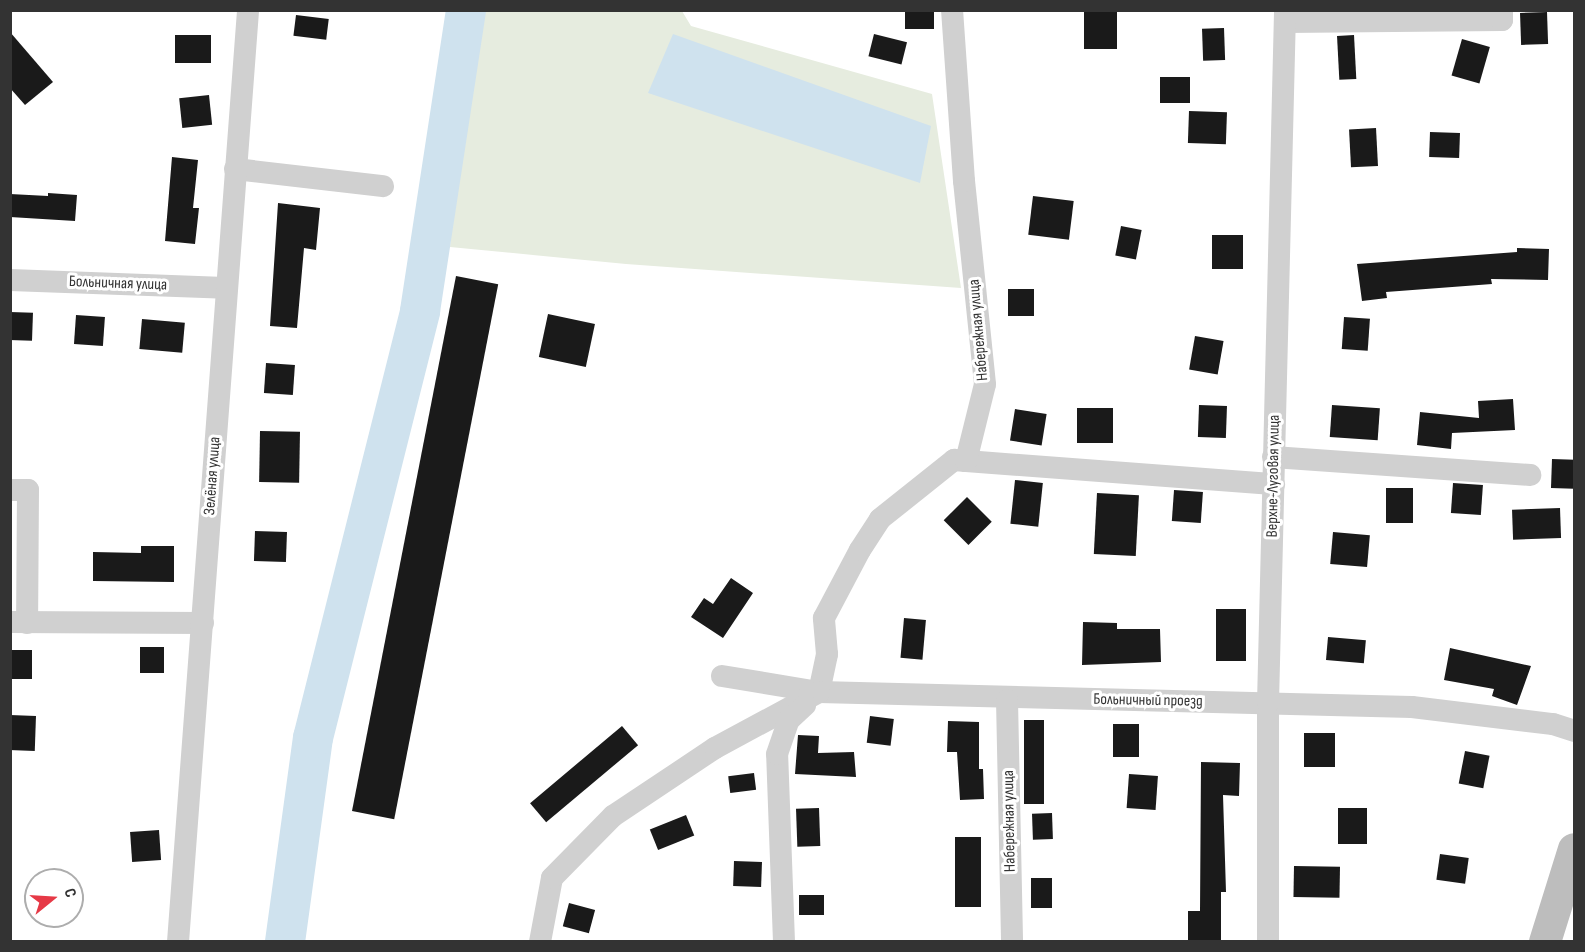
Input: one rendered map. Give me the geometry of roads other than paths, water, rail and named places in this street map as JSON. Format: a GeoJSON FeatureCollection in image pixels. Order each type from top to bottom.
{"type":"FeatureCollection","features":[{"type":"Feature","properties":{"kind":"main road"},"geometry":{"type":"LineString","coordinates":[[1545,942],[1575,849]]}},
{"type":"Feature","properties":{"kind":"street","name":"Зелёная улица"},"geometry":{"type":"LineString","coordinates":[[178,942],[203,623],[225,288],[248,10]]}},
{"type":"Feature","properties":{"kind":"street","name":"Набережная улица"},"geometry":{"type":"LineString","coordinates":[[952,10],[964,181],[985,372],[966,460]]}},
{"type":"Feature","properties":{"kind":"street"},"geometry":{"type":"LineString","coordinates":[[1285,16],[1502,20],[1502,10]]}},
{"type":"Feature","properties":{"kind":"street","name":"Верхне-Луговая улица"},"geometry":{"type":"LineString","coordinates":[[1268,942],[1268,703],[1285,16]]}},
{"type":"Feature","properties":{"kind":"street"},"geometry":{"type":"LineString","coordinates":[[235,169],[383,186]]}},
{"type":"Feature","properties":{"kind":"street","name":"Больничная улица"},"geometry":{"type":"LineString","coordinates":[[10,280],[225,288]]}},
{"type":"Feature","properties":{"kind":"street"},"geometry":{"type":"LineString","coordinates":[[1273,457],[1530,475]]}},
{"type":"Feature","properties":{"kind":"street"},"geometry":{"type":"LineString","coordinates":[[784,942],[777,754],[789,720],[819,692],[827,654],[824,618],[860,550],[880,519],[954,460],[1274,484]]}},
{"type":"Feature","properties":{"kind":"street"},"geometry":{"type":"LineString","coordinates":[[10,490],[28,490],[19,622],[203,623]]}},
{"type":"Feature","properties":{"kind":"street","name":"Больничный проезд"},"geometry":{"type":"LineString","coordinates":[[722,676],[819,692],[1007,700],[1412,707],[1553,724],[1575,731]]}},
{"type":"Feature","properties":{"kind":"street"},"geometry":{"type":"LineString","coordinates":[[540,942],[552,878],[613,816],[715,748],[819,692]]}},
{"type":"Feature","properties":{"kind":"street","name":"Набережная улица"},"geometry":{"type":"LineString","coordinates":[[1007,700],[1012,942]]}},
{"type":"Feature","properties":{"kind":"water"},"geometry":{"type":"Polygon","coordinates":[[[673,34],[931,126],[920,183],[648,93],[673,34]]]}},
{"type":"Feature","properties":{"kind":"waterway"},"geometry":{"type":"LineString","coordinates":[[285,942],[313,738],[420,311],[466,10]]}}]}
